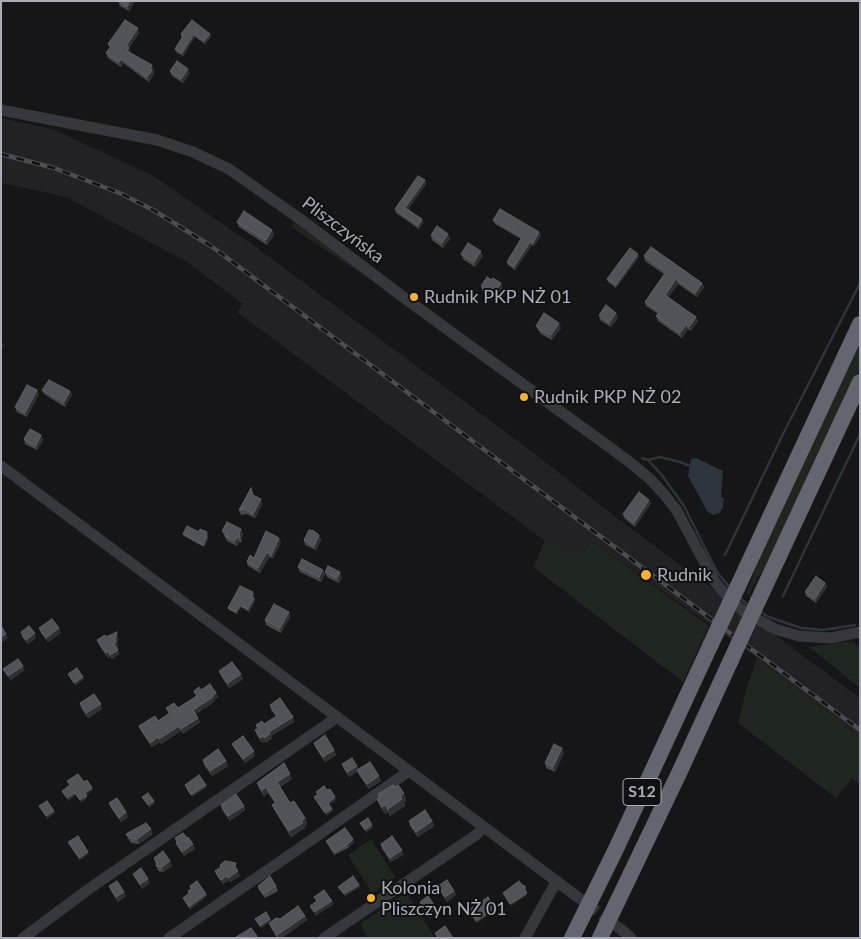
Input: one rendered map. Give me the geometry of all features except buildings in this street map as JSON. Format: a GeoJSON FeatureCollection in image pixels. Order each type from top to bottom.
{"type":"FeatureCollection","features":[{"type":"Feature","properties":{"kind":"highway","name":"S12"},"geometry":{"type":"LineString","coordinates":[[572,938],[616,849],[860,324]]}},
{"type":"Feature","properties":{"kind":"highway","name":"S12"},"geometry":{"type":"LineString","coordinates":[[600,938],[676,780],[860,382]]}},
{"type":"Feature","properties":{"kind":"street","name":"Pliszczyńska"},"geometry":{"type":"LineString","coordinates":[[1,110],[157,140],[185,149],[229,169],[307,224],[403,297],[627,460],[654,483],[682,518],[715,582],[728,598],[743,611],[775,629],[799,636],[832,638],[860,632]]}},
{"type":"Feature","properties":{"kind":"street"},"geometry":{"type":"LineString","coordinates":[[1,466],[574,895]]}},
{"type":"Feature","properties":{"kind":"street"},"geometry":{"type":"LineString","coordinates":[[23,938],[86,891],[336,718]]}},
{"type":"Feature","properties":{"kind":"street"},"geometry":{"type":"LineString","coordinates":[[169,938],[409,771]]}},
{"type":"Feature","properties":{"kind":"street"},"geometry":{"type":"LineString","coordinates":[[324,938],[476,835],[483,828]]}},
{"type":"Feature","properties":{"kind":"street"},"geometry":{"type":"LineString","coordinates":[[525,938],[556,882]]}},
{"type":"Feature","properties":{"kind":"shaded area"},"geometry":{"type":"Polygon","coordinates":[[[1,118],[52,129],[152,175],[249,242],[860,698],[860,736],[757,658],[592,541],[584,552],[575,555],[545,541],[237,312],[243,304],[187,262],[66,197],[1,183],[1,118]]]}},
{"type":"Feature","properties":{"kind":"shaded area"},"geometry":{"type":"Polygon","coordinates":[[[297,218],[386,290],[291,227],[297,218]]]}},
{"type":"Feature","properties":{"kind":"shaded area"},"geometry":{"type":"Polygon","coordinates":[[[860,336],[860,369],[769,564],[758,577],[749,595],[746,593],[754,575],[757,559],[860,336]]]}},
{"type":"Feature","properties":{"kind":"shaded area"},"geometry":{"type":"Polygon","coordinates":[[[696,458],[723,471],[721,497],[724,498],[720,513],[713,515],[707,511],[688,476],[691,459],[696,458]]]}},
{"type":"Feature","properties":{"kind":"shaded area"},"geometry":{"type":"Polygon","coordinates":[[[545,541],[575,555],[584,552],[592,541],[709,626],[683,682],[533,567],[545,541]]]}},
{"type":"Feature","properties":{"kind":"shaded area"},"geometry":{"type":"Polygon","coordinates":[[[852,641],[860,647],[860,688],[809,647],[852,641]]]}},
{"type":"Feature","properties":{"kind":"shaded area"},"geometry":{"type":"Polygon","coordinates":[[[757,658],[860,736],[860,785],[852,779],[836,798],[738,723],[746,690],[757,658]]]}},
{"type":"Feature","properties":{"kind":"shaded area"},"geometry":{"type":"Polygon","coordinates":[[[371,839],[396,878],[372,893],[348,855],[371,839]]]}},
{"type":"Feature","properties":{"kind":"shaded area"},"geometry":{"type":"Polygon","coordinates":[[[406,892],[435,938],[368,938],[360,924],[406,892]]]}},
{"type":"Feature","properties":{"kind":"waterway"},"geometry":{"type":"LineString","coordinates":[[725,555],[781,438],[860,283]]}},
{"type":"Feature","properties":{"kind":"waterway"},"geometry":{"type":"LineString","coordinates":[[783,596],[860,434]]}},
{"type":"Feature","properties":{"kind":"waterway"},"geometry":{"type":"LineString","coordinates":[[642,458],[648,460],[660,457],[690,466]]}},
{"type":"Feature","properties":{"kind":"waterway"},"geometry":{"type":"LineString","coordinates":[[648,460],[661,474],[684,506],[717,572],[731,589]]}},
{"type":"Feature","properties":{"kind":"waterway"},"geometry":{"type":"LineString","coordinates":[[740,598],[749,606]]}},
{"type":"Feature","properties":{"kind":"waterway"},"geometry":{"type":"LineString","coordinates":[[760,612],[801,628],[823,630],[855,625]]}},
{"type":"Feature","properties":{"kind":"tunnel"},"geometry":{"type":"LineString","coordinates":[[575,895],[623,931]]}},
{"type":"Feature","properties":{"kind":"railway"},"geometry":{"type":"LineString","coordinates":[[1,154],[54,168],[122,194],[153,210],[211,246],[860,730]]}},
{"type":"Feature","properties":{"kind":"place","name":"Rudnik PKP NŻ 01"},"geometry":{"type":"Point","coordinates":[414,297]}},
{"type":"Feature","properties":{"kind":"place","name":"Rudnik PKP NŻ 02"},"geometry":{"type":"Point","coordinates":[524,397]}},
{"type":"Feature","properties":{"kind":"place","name":"Rudnik"},"geometry":{"type":"Point","coordinates":[646,575]}},
{"type":"Feature","properties":{"kind":"place","name":"Kolonia Pliszczyn NŻ 01"},"geometry":{"type":"Point","coordinates":[371,898]}}]}
